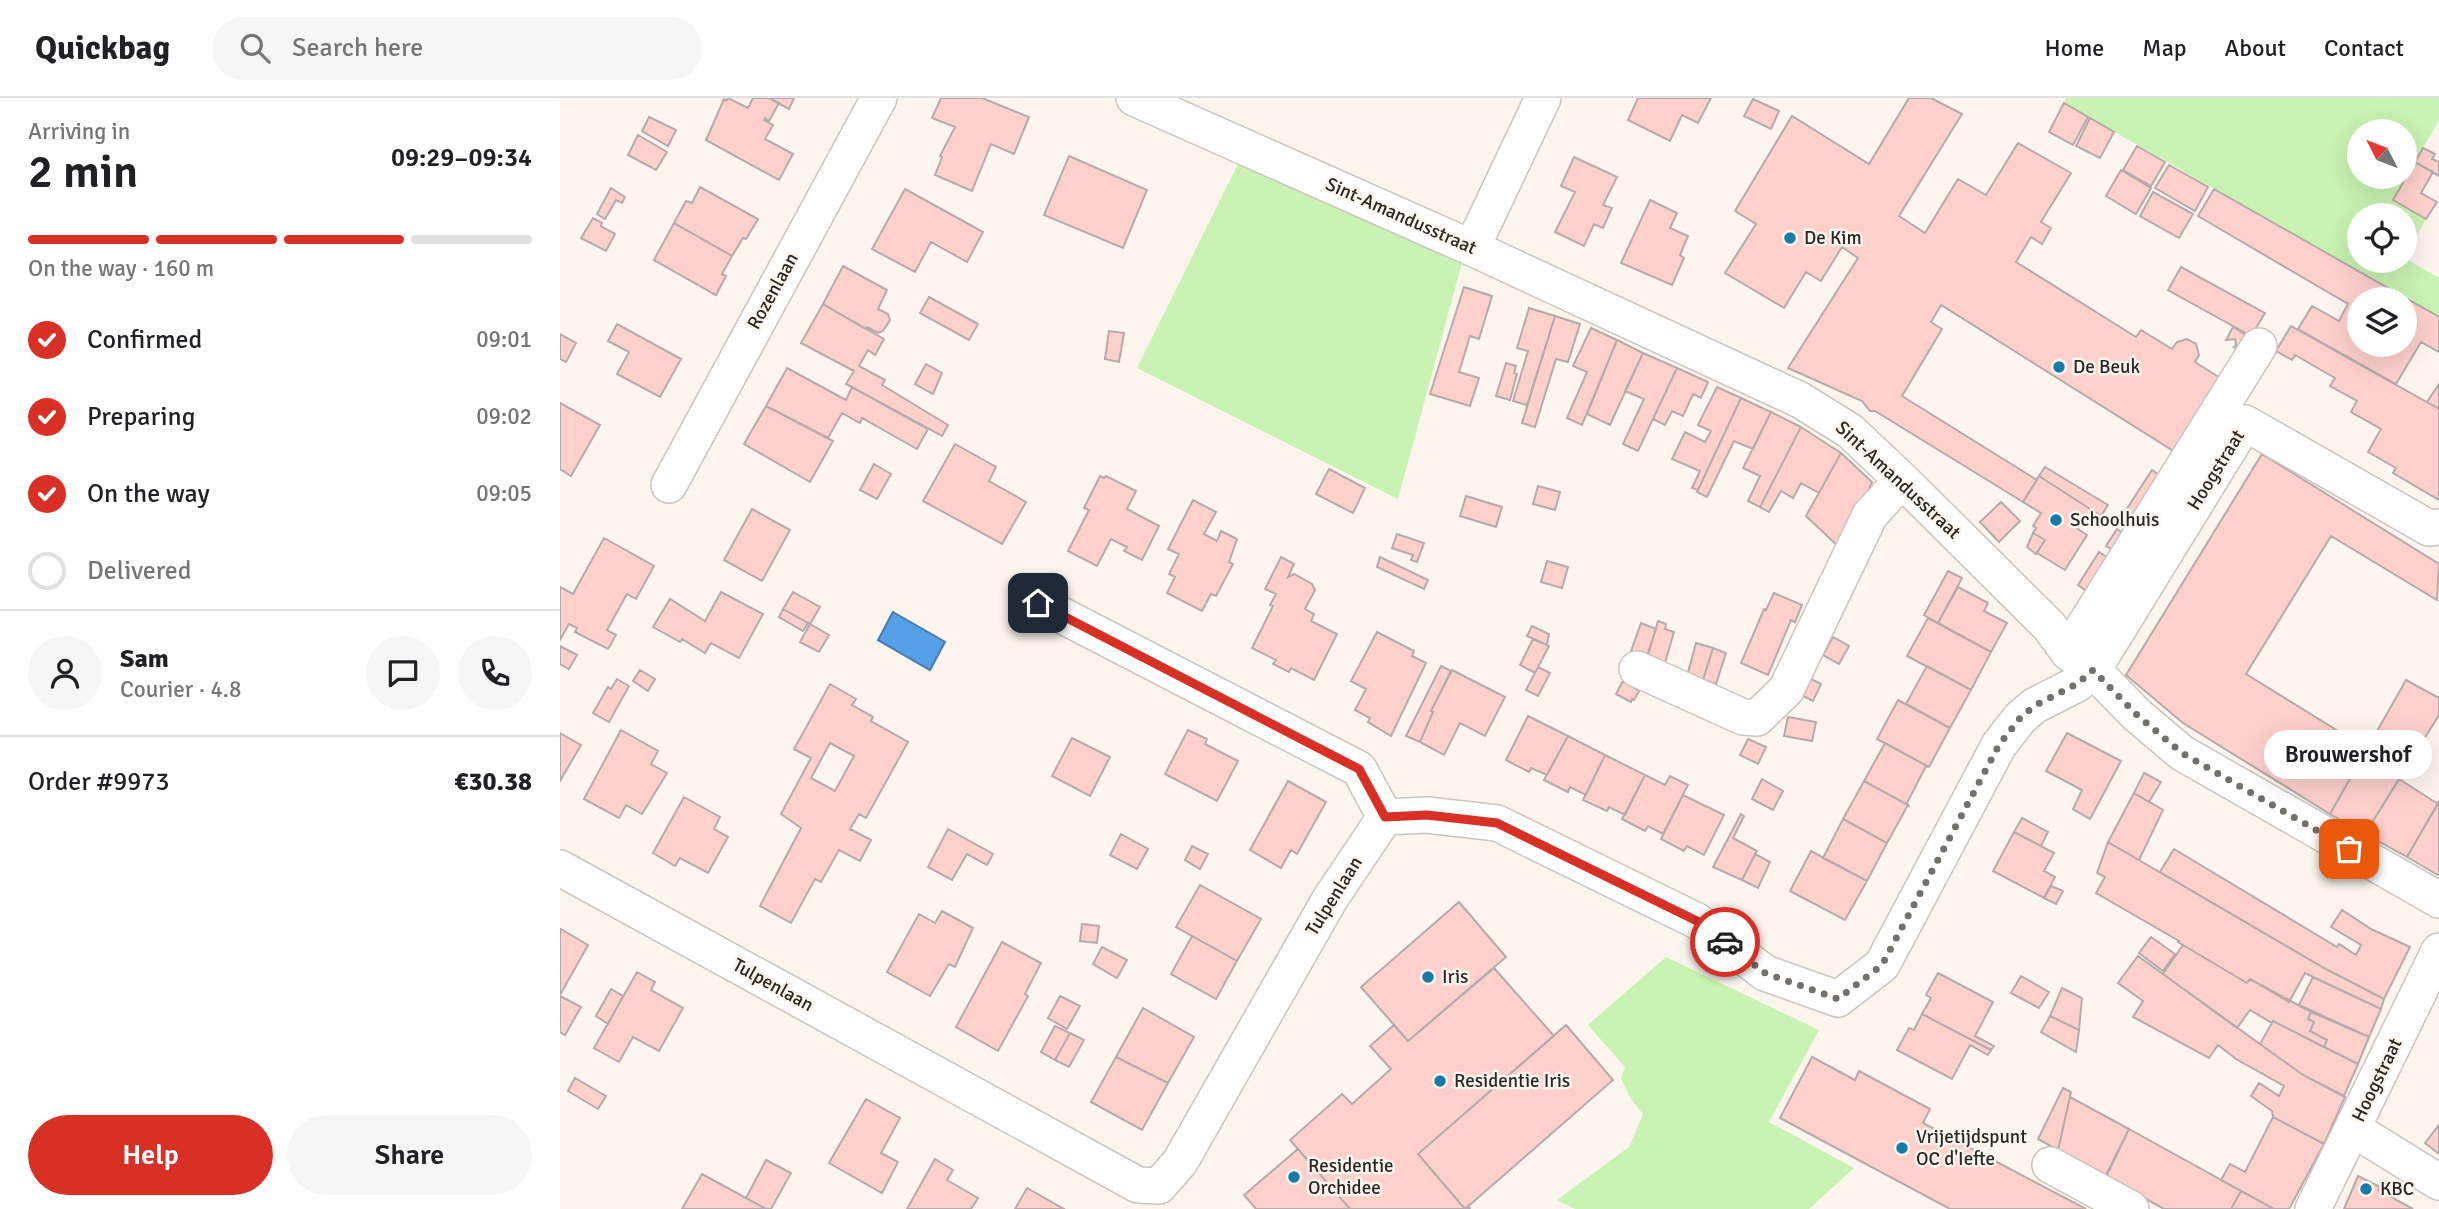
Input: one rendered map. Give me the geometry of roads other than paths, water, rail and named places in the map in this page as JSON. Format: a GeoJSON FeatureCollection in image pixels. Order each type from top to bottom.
{"type":"FeatureCollection","features":[{"type":"Feature","properties":{"kind":"street","name":"Rozenlaan"},"geometry":{"type":"LineString","coordinates":[[669,485],[879,98]]}},
{"type":"Feature","properties":{"kind":"street","name":"Sint-Amandusstraat"},"geometry":{"type":"LineString","coordinates":[[1135,98],[1472,248],[1800,400],[1850,431],[2049,626],[2081,661],[2137,715],[2182,753],[2439,900]]}},
{"type":"Feature","properties":{"kind":"street"},"geometry":{"type":"LineString","coordinates":[[1472,248],[1543,98]]}},
{"type":"Feature","properties":{"kind":"street","name":"Hoogstraat"},"geometry":{"type":"LineString","coordinates":[[2081,661],[2259,346]]}},
{"type":"Feature","properties":{"kind":"street","name":"Hoogstraat"},"geometry":{"type":"LineString","coordinates":[[2081,661],[2245,423],[2429,528],[2439,527]]}},
{"type":"Feature","properties":{"kind":"street"},"geometry":{"type":"LineString","coordinates":[[1637,669],[1743,717],[1757,718],[1786,690],[1870,515],[1902,480]]}},
{"type":"Feature","properties":{"kind":"street"},"geometry":{"type":"LineString","coordinates":[[1038,603],[1359,769],[1385,817],[1427,815],[1497,823],[1697,921],[1765,973],[1838,999],[1882,965],[1999,745],[2020,718],[2034,706],[2077,684],[2081,661]]}},
{"type":"Feature","properties":{"kind":"street","name":"Tulpenlaan"},"geometry":{"type":"LineString","coordinates":[[560,869],[1164,1197],[1180,1162],[1330,898],[1385,817]]}},
{"type":"Feature","properties":{"kind":"street","name":"Hoogstraat"},"geometry":{"type":"LineString","coordinates":[[2314,1209],[2439,951]]}},
{"type":"Feature","properties":{"kind":"street"},"geometry":{"type":"LineString","coordinates":[[2353,1129],[2439,1182]]}},
{"type":"Feature","properties":{"kind":"street"},"geometry":{"type":"LineString","coordinates":[[2050,1165],[2131,1209]]}},
{"type":"Feature","properties":{"kind":"water"},"geometry":{"type":"Polygon","coordinates":[[[893,612],[945,642],[930,670],[878,640],[893,612]]]}},
{"type":"Feature","properties":{"kind":"place","name":"De Kim"},"geometry":{"type":"Point","coordinates":[1790,238]}},
{"type":"Feature","properties":{"kind":"place","name":"De Beuk"},"geometry":{"type":"Point","coordinates":[2059,367]}},
{"type":"Feature","properties":{"kind":"place","name":"Schoolhuis"},"geometry":{"type":"Point","coordinates":[2056,520]}},
{"type":"Feature","properties":{"kind":"place","name":"Brouwershof"},"geometry":{"type":"Point","coordinates":[2349,849]}},
{"type":"Feature","properties":{"kind":"place","name":"Iris"},"geometry":{"type":"Point","coordinates":[1428,977]}},
{"type":"Feature","properties":{"kind":"place","name":"Residentie Iris"},"geometry":{"type":"Point","coordinates":[1440,1081]}},
{"type":"Feature","properties":{"kind":"place","name":"Vrijetijdspunt OC d'Iefte"},"geometry":{"type":"Point","coordinates":[1902,1148]}},
{"type":"Feature","properties":{"kind":"place","name":"Residentie Orchidee"},"geometry":{"type":"Point","coordinates":[1294,1177]}},
{"type":"Feature","properties":{"kind":"place","name":"KBC"},"geometry":{"type":"Point","coordinates":[2366,1189]}}]}
